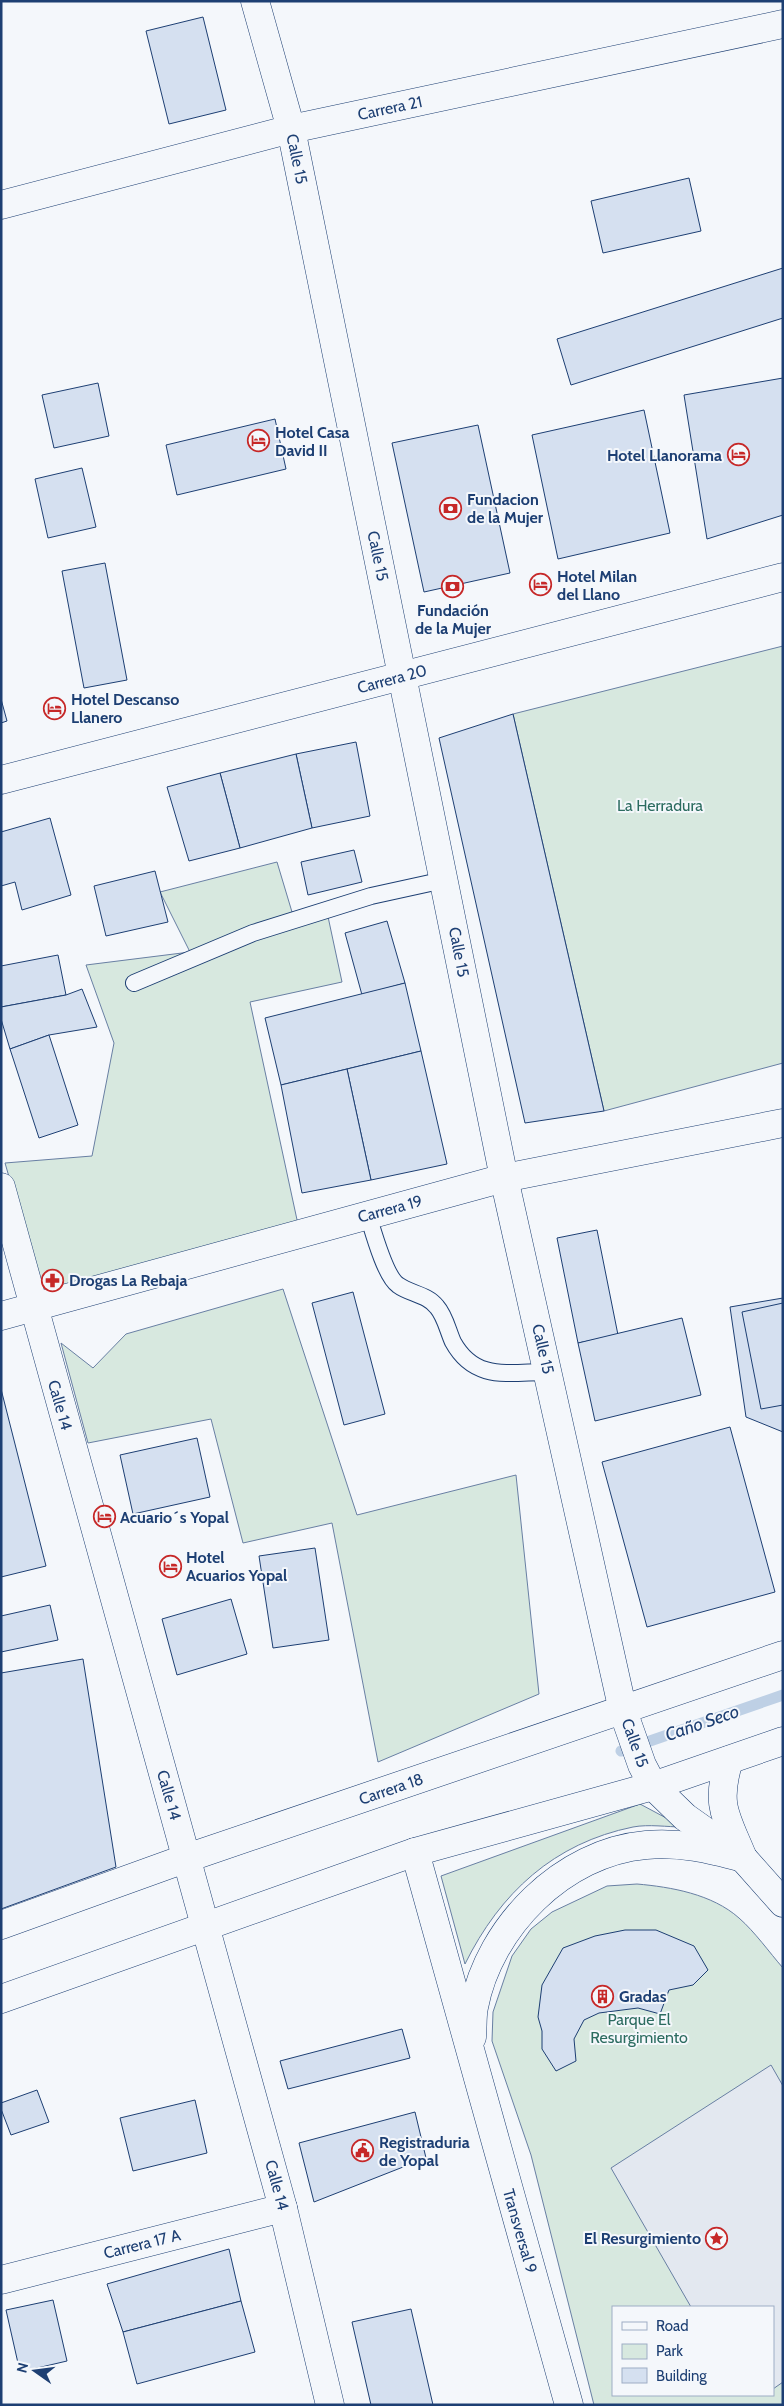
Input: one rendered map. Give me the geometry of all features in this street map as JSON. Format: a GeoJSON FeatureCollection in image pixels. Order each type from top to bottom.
{"type":"FeatureCollection","features":[{"type":"Feature","properties":{"kind":"street","name":"Calle 15"},"geometry":{"type":"LineString","coordinates":[[256,1],[291,129],[504,1178],[623,1710],[642,1765],[653,1786],[685,1818],[743,1858]]}},
{"type":"Feature","properties":{"kind":"street","name":"Carrera 21"},"geometry":{"type":"LineString","coordinates":[[1,205],[291,129],[783,24]]}},
{"type":"Feature","properties":{"kind":"street","name":"Carrera 20"},"geometry":{"type":"LineString","coordinates":[[1,780],[783,577]]}},
{"type":"Feature","properties":{"kind":"street","name":"Carrera 19"},"geometry":{"type":"LineString","coordinates":[[1,1316],[504,1178],[783,1123]]}},
{"type":"Feature","properties":{"kind":"street","name":"Calle 14"},"geometry":{"type":"LineString","coordinates":[[1,1187],[283,2208],[330,2405]]}},
{"type":"Feature","properties":{"kind":"street","name":"Carrera 18"},"geometry":{"type":"LineString","coordinates":[[1,1925],[783,1655]]}},
{"type":"Feature","properties":{"kind":"street"},"geometry":{"type":"LineString","coordinates":[[1,1999],[204,1922],[415,1852],[653,1786],[783,1741]]}},
{"type":"Feature","properties":{"kind":"street"},"geometry":{"type":"LineString","coordinates":[[729,1760],[722,1784],[722,1806],[743,1858],[783,1903]]}},
{"type":"Feature","properties":{"kind":"street"},"geometry":{"type":"LineString","coordinates":[[471,2057],[474,2007],[490,1959],[516,1916],[553,1882],[596,1857],[645,1845],[695,1846],[743,1858]]}},
{"type":"Feature","properties":{"kind":"street"},"geometry":{"type":"LineString","coordinates":[[415,1852],[471,2057]]}},
{"type":"Feature","properties":{"kind":"street","name":"Transversal 9"},"geometry":{"type":"LineString","coordinates":[[471,2057],[568,2405]]}},
{"type":"Feature","properties":{"kind":"street","name":"Carrera 17 A"},"geometry":{"type":"LineString","coordinates":[[1,2280],[283,2208]]}},
{"type":"Feature","properties":{"kind":"lane"},"geometry":{"type":"LineString","coordinates":[[134,983],[252,932],[371,896],[444,880]]}},
{"type":"Feature","properties":{"kind":"lane"},"geometry":{"type":"LineString","coordinates":[[368,1215],[389,1273],[396,1284],[427,1298],[438,1308],[454,1343],[468,1362],[486,1372],[548,1372]]}},
{"type":"Feature","properties":{"kind":"green space","name":"La Herradura"},"geometry":{"type":"Polygon","coordinates":[[[783,646],[783,1063],[604,1111],[513,714],[783,646]]]}},
{"type":"Feature","properties":{"kind":"green space"},"geometry":{"type":"Polygon","coordinates":[[[277,862],[292,912],[327,912],[342,982],[250,1002],[299,1229],[45,1301],[5,1163],[92,1156],[114,1043],[86,965],[190,952],[160,892],[277,862]]]}},
{"type":"Feature","properties":{"kind":"green space"},"geometry":{"type":"Polygon","coordinates":[[[283,1289],[357,1515],[516,1475],[539,1694],[378,1762],[332,1523],[243,1543],[211,1419],[88,1443],[61,1343],[93,1368],[126,1334],[283,1289]]]}},
{"type":"Feature","properties":{"kind":"green space"},"geometry":{"type":"Polygon","coordinates":[[[640,1804],[683,1827],[633,1827],[578,1845],[554,1859],[532,1875],[495,1915],[479,1938],[465,1964],[441,1876],[640,1804]]]}},
{"type":"Feature","properties":{"kind":"green space","name":"Parque El Resurgimiento"},"geometry":{"type":"Polygon","coordinates":[[[637,1884],[691,1893],[716,1903],[739,1918],[783,1968],[783,2405],[594,2405],[531,2155],[492,2041],[493,2012],[512,1956],[531,1929],[552,1912],[607,1886],[637,1884]]]}},
{"type":"Feature","properties":{"kind":"shaded area","name":"El Resurgimiento"},"geometry":{"type":"Polygon","coordinates":[[[771,2065],[783,2086],[783,2382],[774,2388],[774,2306],[690,2306],[611,2168],[771,2065]]]}},
{"type":"Feature","properties":{"kind":"building"},"geometry":{"type":"Polygon","coordinates":[[[203,17],[226,110],[169,124],[146,31],[203,17]]]}},
{"type":"Feature","properties":{"kind":"building"},"geometry":{"type":"Polygon","coordinates":[[[689,178],[701,231],[603,253],[591,201],[689,178]]]}},
{"type":"Feature","properties":{"kind":"building"},"geometry":{"type":"Polygon","coordinates":[[[783,268],[783,318],[571,385],[557,339],[783,268]]]}},
{"type":"Feature","properties":{"kind":"building","name":"Hotel Llanorama"},"geometry":{"type":"Polygon","coordinates":[[[783,378],[783,515],[707,539],[684,395],[783,378]]]}},
{"type":"Feature","properties":{"kind":"building"},"geometry":{"type":"Polygon","coordinates":[[[98,383],[109,436],[54,448],[42,395],[98,383]]]}},
{"type":"Feature","properties":{"kind":"building"},"geometry":{"type":"Polygon","coordinates":[[[644,410],[670,533],[558,559],[532,435],[644,410]]]}},
{"type":"Feature","properties":{"kind":"building"},"geometry":{"type":"Polygon","coordinates":[[[275,419],[286,469],[177,495],[166,445],[275,419]]]}},
{"type":"Feature","properties":{"kind":"building","name":"Fundacion de la Mujer"},"geometry":{"type":"Polygon","coordinates":[[[478,425],[510,573],[424,592],[392,443],[478,425]]]}},
{"type":"Feature","properties":{"kind":"building"},"geometry":{"type":"Polygon","coordinates":[[[82,468],[96,527],[48,538],[35,479],[82,468]]]}},
{"type":"Feature","properties":{"kind":"building"},"geometry":{"type":"Polygon","coordinates":[[[105,563],[127,680],[84,688],[62,571],[105,563]]]}},
{"type":"Feature","properties":{"kind":"building"},"geometry":{"type":"Polygon","coordinates":[[[1,699],[7,721],[1,723],[1,699]]]}},
{"type":"Feature","properties":{"kind":"building"},"geometry":{"type":"Polygon","coordinates":[[[513,714],[604,1111],[525,1123],[439,738],[513,714]]]}},
{"type":"Feature","properties":{"kind":"building"},"geometry":{"type":"Polygon","coordinates":[[[356,742],[370,816],[312,828],[296,754],[356,742]]]}},
{"type":"Feature","properties":{"kind":"building"},"geometry":{"type":"Polygon","coordinates":[[[296,754],[312,828],[240,848],[220,773],[296,754]]]}},
{"type":"Feature","properties":{"kind":"building"},"geometry":{"type":"Polygon","coordinates":[[[220,773],[240,848],[189,861],[167,787],[220,773]]]}},
{"type":"Feature","properties":{"kind":"building"},"geometry":{"type":"Polygon","coordinates":[[[50,818],[71,895],[22,910],[15,882],[1,886],[1,832],[50,818]]]}},
{"type":"Feature","properties":{"kind":"building"},"geometry":{"type":"Polygon","coordinates":[[[354,850],[362,882],[308,895],[301,862],[354,850]]]}},
{"type":"Feature","properties":{"kind":"building"},"geometry":{"type":"Polygon","coordinates":[[[155,871],[168,922],[106,936],[94,886],[155,871]]]}},
{"type":"Feature","properties":{"kind":"building"},"geometry":{"type":"Polygon","coordinates":[[[387,921],[405,983],[362,995],[345,933],[387,921]]]}},
{"type":"Feature","properties":{"kind":"building"},"geometry":{"type":"Polygon","coordinates":[[[58,955],[66,995],[1,1007],[1,966],[58,955]]]}},
{"type":"Feature","properties":{"kind":"building"},"geometry":{"type":"Polygon","coordinates":[[[405,983],[421,1051],[281,1085],[265,1018],[405,983]]]}},
{"type":"Feature","properties":{"kind":"building"},"geometry":{"type":"Polygon","coordinates":[[[82,989],[97,1027],[49,1035],[10,1049],[1,1019],[1,1007],[66,995],[82,989]]]}},
{"type":"Feature","properties":{"kind":"building"},"geometry":{"type":"Polygon","coordinates":[[[49,1035],[78,1125],[39,1138],[10,1049],[49,1035]]]}},
{"type":"Feature","properties":{"kind":"building"},"geometry":{"type":"Polygon","coordinates":[[[421,1051],[447,1164],[371,1180],[347,1069],[421,1051]]]}},
{"type":"Feature","properties":{"kind":"building"},"geometry":{"type":"Polygon","coordinates":[[[347,1069],[371,1180],[302,1193],[281,1085],[347,1069]]]}},
{"type":"Feature","properties":{"kind":"building"},"geometry":{"type":"Polygon","coordinates":[[[597,1230],[618,1335],[578,1343],[557,1238],[597,1230]]]}},
{"type":"Feature","properties":{"kind":"building"},"geometry":{"type":"Polygon","coordinates":[[[353,1292],[385,1414],[344,1425],[312,1303],[353,1292]]]}},
{"type":"Feature","properties":{"kind":"building"},"geometry":{"type":"Polygon","coordinates":[[[783,1298],[783,1432],[746,1417],[730,1307],[783,1298]]]}},
{"type":"Feature","properties":{"kind":"building"},"geometry":{"type":"Polygon","coordinates":[[[783,1303],[783,1405],[761,1409],[742,1312],[783,1303]]]}},
{"type":"Feature","properties":{"kind":"building"},"geometry":{"type":"Polygon","coordinates":[[[682,1318],[701,1395],[595,1421],[578,1343],[682,1318]]]}},
{"type":"Feature","properties":{"kind":"building"},"geometry":{"type":"Polygon","coordinates":[[[1,1389],[46,1566],[1,1577],[1,1389]]]}},
{"type":"Feature","properties":{"kind":"building"},"geometry":{"type":"Polygon","coordinates":[[[730,1427],[775,1592],[647,1627],[602,1462],[730,1427]]]}},
{"type":"Feature","properties":{"kind":"building"},"geometry":{"type":"Polygon","coordinates":[[[197,1438],[210,1497],[133,1514],[120,1455],[197,1438]]]}},
{"type":"Feature","properties":{"kind":"building"},"geometry":{"type":"Polygon","coordinates":[[[315,1548],[329,1640],[273,1648],[259,1556],[315,1548]]]}},
{"type":"Feature","properties":{"kind":"building"},"geometry":{"type":"Polygon","coordinates":[[[231,1599],[247,1654],[177,1675],[162,1619],[231,1599]]]}},
{"type":"Feature","properties":{"kind":"building"},"geometry":{"type":"Polygon","coordinates":[[[50,1605],[58,1640],[1,1652],[1,1616],[50,1605]]]}},
{"type":"Feature","properties":{"kind":"building"},"geometry":{"type":"Polygon","coordinates":[[[83,1659],[116,1867],[1,1909],[1,1673],[83,1659]]]}},
{"type":"Feature","properties":{"kind":"building","name":"Gradas"},"geometry":{"type":"Polygon","coordinates":[[[625,1930],[656,1930],[694,1946],[708,1970],[693,1985],[669,1990],[660,2014],[638,2008],[599,2013],[584,2020],[574,2039],[576,2061],[556,2071],[542,2049],[542,2031],[538,2017],[542,1985],[563,1948],[595,1936],[625,1930]]]}},
{"type":"Feature","properties":{"kind":"building"},"geometry":{"type":"Polygon","coordinates":[[[402,2029],[410,2058],[288,2089],[280,2061],[402,2029]]]}},
{"type":"Feature","properties":{"kind":"building"},"geometry":{"type":"Polygon","coordinates":[[[37,2090],[49,2122],[11,2135],[1,2109],[1,2103],[37,2090]]]}},
{"type":"Feature","properties":{"kind":"building"},"geometry":{"type":"Polygon","coordinates":[[[195,2100],[207,2153],[133,2171],[120,2118],[195,2100]]]}},
{"type":"Feature","properties":{"kind":"building","name":"Registraduria de Yopal"},"geometry":{"type":"Polygon","coordinates":[[[415,2112],[426,2158],[314,2202],[299,2143],[415,2112]]]}},
{"type":"Feature","properties":{"kind":"building"},"geometry":{"type":"Polygon","coordinates":[[[229,2249],[241,2301],[123,2332],[107,2284],[229,2249]]]}},
{"type":"Feature","properties":{"kind":"building"},"geometry":{"type":"Polygon","coordinates":[[[53,2300],[67,2361],[20,2372],[6,2310],[53,2300]]]}},
{"type":"Feature","properties":{"kind":"building"},"geometry":{"type":"Polygon","coordinates":[[[241,2301],[255,2352],[137,2384],[123,2332],[241,2301]]]}},
{"type":"Feature","properties":{"kind":"building"},"geometry":{"type":"Polygon","coordinates":[[[411,2309],[433,2405],[371,2405],[352,2322],[411,2309]]]}},
{"type":"Feature","properties":{"kind":"waterway","name":"Caño Seco"},"geometry":{"type":"LineString","coordinates":[[621,1751],[783,1695]]}},
{"type":"Feature","properties":{"kind":"place","name":"Hotel Casa David II"},"geometry":{"type":"Point","coordinates":[259,441]}},
{"type":"Feature","properties":{"kind":"place","name":"Hotel Llanorama"},"geometry":{"type":"Point","coordinates":[738,455]}},
{"type":"Feature","properties":{"kind":"place","name":"Fundacion de la Mujer"},"geometry":{"type":"Point","coordinates":[451,508]}},
{"type":"Feature","properties":{"kind":"place","name":"Hotel Milan del Llano"},"geometry":{"type":"Point","coordinates":[541,585]}},
{"type":"Feature","properties":{"kind":"place","name":"Fundación de la Mujer"},"geometry":{"type":"Point","coordinates":[453,586]}},
{"type":"Feature","properties":{"kind":"place","name":"Hotel Descanso Llanero"},"geometry":{"type":"Point","coordinates":[55,708]}},
{"type":"Feature","properties":{"kind":"place","name":"Drogas La Rebaja"},"geometry":{"type":"Point","coordinates":[53,1280]}},
{"type":"Feature","properties":{"kind":"place","name":"Acuario´s Yopal"},"geometry":{"type":"Point","coordinates":[104,1517]}},
{"type":"Feature","properties":{"kind":"place","name":"Hotel Acuarios Yopal"},"geometry":{"type":"Point","coordinates":[170,1566]}},
{"type":"Feature","properties":{"kind":"place","name":"Gradas"},"geometry":{"type":"Point","coordinates":[603,1996]}},
{"type":"Feature","properties":{"kind":"place","name":"Registraduria de Yopal"},"geometry":{"type":"Point","coordinates":[363,2151]}},
{"type":"Feature","properties":{"kind":"place","name":"El Resurgimiento"},"geometry":{"type":"Point","coordinates":[717,2238]}}]}
